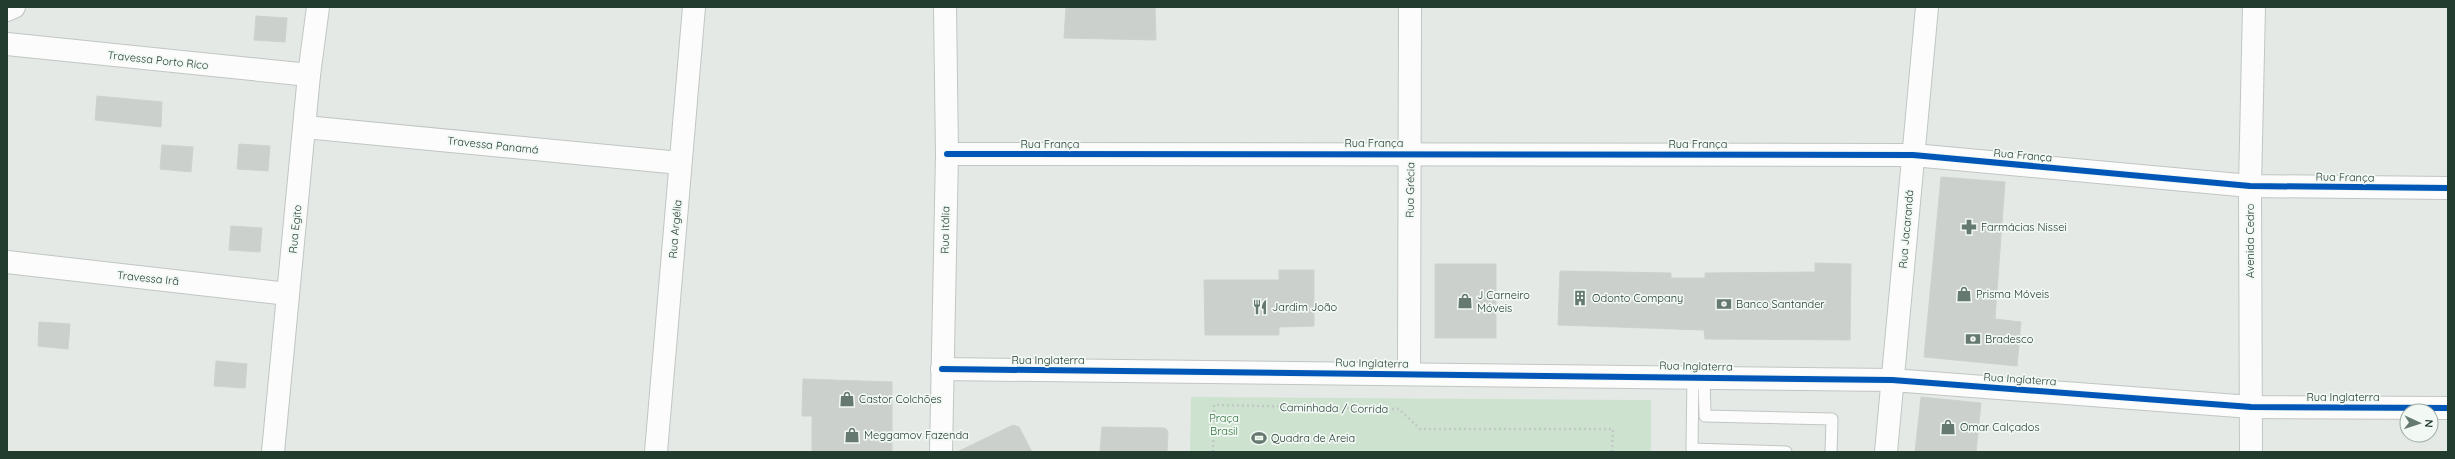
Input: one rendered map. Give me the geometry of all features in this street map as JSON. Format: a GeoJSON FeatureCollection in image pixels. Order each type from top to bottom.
{"type":"FeatureCollection","features":[{"type":"Feature","properties":{"kind":"street"},"geometry":{"type":"LineString","coordinates":[[7,10],[14,7]]}},
{"type":"Feature","properties":{"kind":"street","name":"Rua Egito"},"geometry":{"type":"LineString","coordinates":[[273,452],[309,75],[318,7]]}},
{"type":"Feature","properties":{"kind":"street","name":"Rua Argélia"},"geometry":{"type":"LineString","coordinates":[[656,452],[694,7]]}},
{"type":"Feature","properties":{"kind":"street","name":"Rua Itália"},"geometry":{"type":"LineString","coordinates":[[941,452],[947,154],[945,7]]}},
{"type":"Feature","properties":{"kind":"street","name":"Rua Grécia"},"geometry":{"type":"LineString","coordinates":[[1409,373],[1411,153],[1410,7]]}},
{"type":"Feature","properties":{"kind":"street","name":"Rua Jacarandá"},"geometry":{"type":"LineString","coordinates":[[1886,452],[1927,7]]}},
{"type":"Feature","properties":{"kind":"street","name":"Avenida Cedro"},"geometry":{"type":"LineString","coordinates":[[2251,452],[2250,186],[2254,7]]}},
{"type":"Feature","properties":{"kind":"street","name":"Travessa Porto Rico"},"geometry":{"type":"LineString","coordinates":[[7,44],[309,75]]}},
{"type":"Feature","properties":{"kind":"street","name":"Travessa Panamá"},"geometry":{"type":"LineString","coordinates":[[305,127],[680,163]]}},
{"type":"Feature","properties":{"kind":"street","name":"Rua França"},"geometry":{"type":"LineString","coordinates":[[947,154],[1411,153],[1913,155],[2250,186],[2448,188]]}},
{"type":"Feature","properties":{"kind":"street","name":"Travessa Irã"},"geometry":{"type":"LineString","coordinates":[[7,262],[288,294]]}},
{"type":"Feature","properties":{"kind":"street","name":"Rua Inglaterra"},"geometry":{"type":"LineString","coordinates":[[942,369],[1699,376],[1892,380],[2251,407],[2448,408]]}},
{"type":"Feature","properties":{"kind":"lane"},"geometry":{"type":"LineString","coordinates":[[1699,376],[1692,450],[1786,452]]}},
{"type":"Feature","properties":{"kind":"lane"},"geometry":{"type":"LineString","coordinates":[[1699,376],[1705,416],[1832,419],[1831,452]]}},
{"type":"Feature","properties":{"kind":"green space","name":"Praça Brasil"},"geometry":{"type":"Polygon","coordinates":[[[1191,397],[1651,400],[1651,452],[1190,452],[1191,397]]]}},
{"type":"Feature","properties":{"kind":"building"},"geometry":{"type":"Polygon","coordinates":[[[1066,7],[1155,7],[1156,40],[1064,38],[1066,7]]]}},
{"type":"Feature","properties":{"kind":"building"},"geometry":{"type":"Polygon","coordinates":[[[256,16],[287,18],[285,42],[254,40],[256,16]]]}},
{"type":"Feature","properties":{"kind":"building"},"geometry":{"type":"Polygon","coordinates":[[[97,96],[162,102],[161,127],[95,120],[97,96]]]}},
{"type":"Feature","properties":{"kind":"building"},"geometry":{"type":"Polygon","coordinates":[[[239,144],[270,146],[268,171],[237,169],[239,144]]]}},
{"type":"Feature","properties":{"kind":"building"},"geometry":{"type":"Polygon","coordinates":[[[162,145],[193,147],[191,172],[160,169],[162,145]]]}},
{"type":"Feature","properties":{"kind":"building"},"geometry":{"type":"Polygon","coordinates":[[[1941,177],[2005,182],[1995,319],[2021,322],[2017,366],[1924,357],[1941,177]]]}},
{"type":"Feature","properties":{"kind":"building"},"geometry":{"type":"Polygon","coordinates":[[[231,226],[262,228],[260,252],[229,250],[231,226]]]}},
{"type":"Feature","properties":{"kind":"building"},"geometry":{"type":"Polygon","coordinates":[[[1815,263],[1851,264],[1850,340],[1705,339],[1704,330],[1558,325],[1560,271],[1671,273],[1671,278],[1705,278],[1705,273],[1815,272],[1815,263]]]}},
{"type":"Feature","properties":{"kind":"building","name":"J Carneiro Móveis"},"geometry":{"type":"Polygon","coordinates":[[[1435,264],[1496,264],[1496,338],[1435,338],[1435,264]]]}},
{"type":"Feature","properties":{"kind":"building"},"geometry":{"type":"Polygon","coordinates":[[[1279,270],[1314,270],[1314,326],[1279,327],[1279,335],[1205,335],[1204,280],[1279,280],[1279,270]]]}},
{"type":"Feature","properties":{"kind":"building"},"geometry":{"type":"Polygon","coordinates":[[[39,322],[70,324],[68,349],[38,346],[39,322]]]}},
{"type":"Feature","properties":{"kind":"building"},"geometry":{"type":"Polygon","coordinates":[[[216,361],[247,364],[245,388],[214,386],[216,361]]]}},
{"type":"Feature","properties":{"kind":"building"},"geometry":{"type":"Polygon","coordinates":[[[803,379],[892,382],[892,452],[812,452],[812,416],[802,416],[803,379]]]}},
{"type":"Feature","properties":{"kind":"building","name":"Omar Calçados"},"geometry":{"type":"Polygon","coordinates":[[[1921,397],[1981,403],[1976,452],[1915,452],[1921,397]]]}},
{"type":"Feature","properties":{"kind":"building"},"geometry":{"type":"Polygon","coordinates":[[[1013,425],[1019,427],[1032,452],[957,452],[1013,425]]]}},
{"type":"Feature","properties":{"kind":"building"},"geometry":{"type":"Polygon","coordinates":[[[1102,427],[1165,428],[1168,431],[1167,452],[1100,452],[1102,427]]]}},
{"type":"Feature","properties":{"kind":"cycle path"},"geometry":{"type":"LineString","coordinates":[[947,154],[1913,155],[2250,186],[2448,188]]}},
{"type":"Feature","properties":{"kind":"cycle path"},"geometry":{"type":"LineString","coordinates":[[942,369],[1892,380],[2251,407],[2448,408]]}},
{"type":"Feature","properties":{"kind":"place","name":"Farmácias Nissei"},"geometry":{"type":"Point","coordinates":[1969,227]}},
{"type":"Feature","properties":{"kind":"place","name":"Prisma Móveis"},"geometry":{"type":"Point","coordinates":[1964,294]}},
{"type":"Feature","properties":{"kind":"place","name":"Odonto Company"},"geometry":{"type":"Point","coordinates":[1580,298]}},
{"type":"Feature","properties":{"kind":"place","name":"J Carneiro Móveis"},"geometry":{"type":"Point","coordinates":[1465,301]}},
{"type":"Feature","properties":{"kind":"place","name":"Banco Santander"},"geometry":{"type":"Point","coordinates":[1724,304]}},
{"type":"Feature","properties":{"kind":"place","name":"Jardim João"},"geometry":{"type":"Point","coordinates":[1260,307]}},
{"type":"Feature","properties":{"kind":"place","name":"Bradesco"},"geometry":{"type":"Point","coordinates":[1973,339]}},
{"type":"Feature","properties":{"kind":"place","name":"Castor Colchões"},"geometry":{"type":"Point","coordinates":[847,399]}},
{"type":"Feature","properties":{"kind":"place","name":"Omar Calçados"},"geometry":{"type":"Point","coordinates":[1948,427]}},
{"type":"Feature","properties":{"kind":"place","name":"Meggamov Fazenda"},"geometry":{"type":"Point","coordinates":[852,435]}},
{"type":"Feature","properties":{"kind":"place","name":"Quadra de Areia"},"geometry":{"type":"Point","coordinates":[1259,438]}}]}
